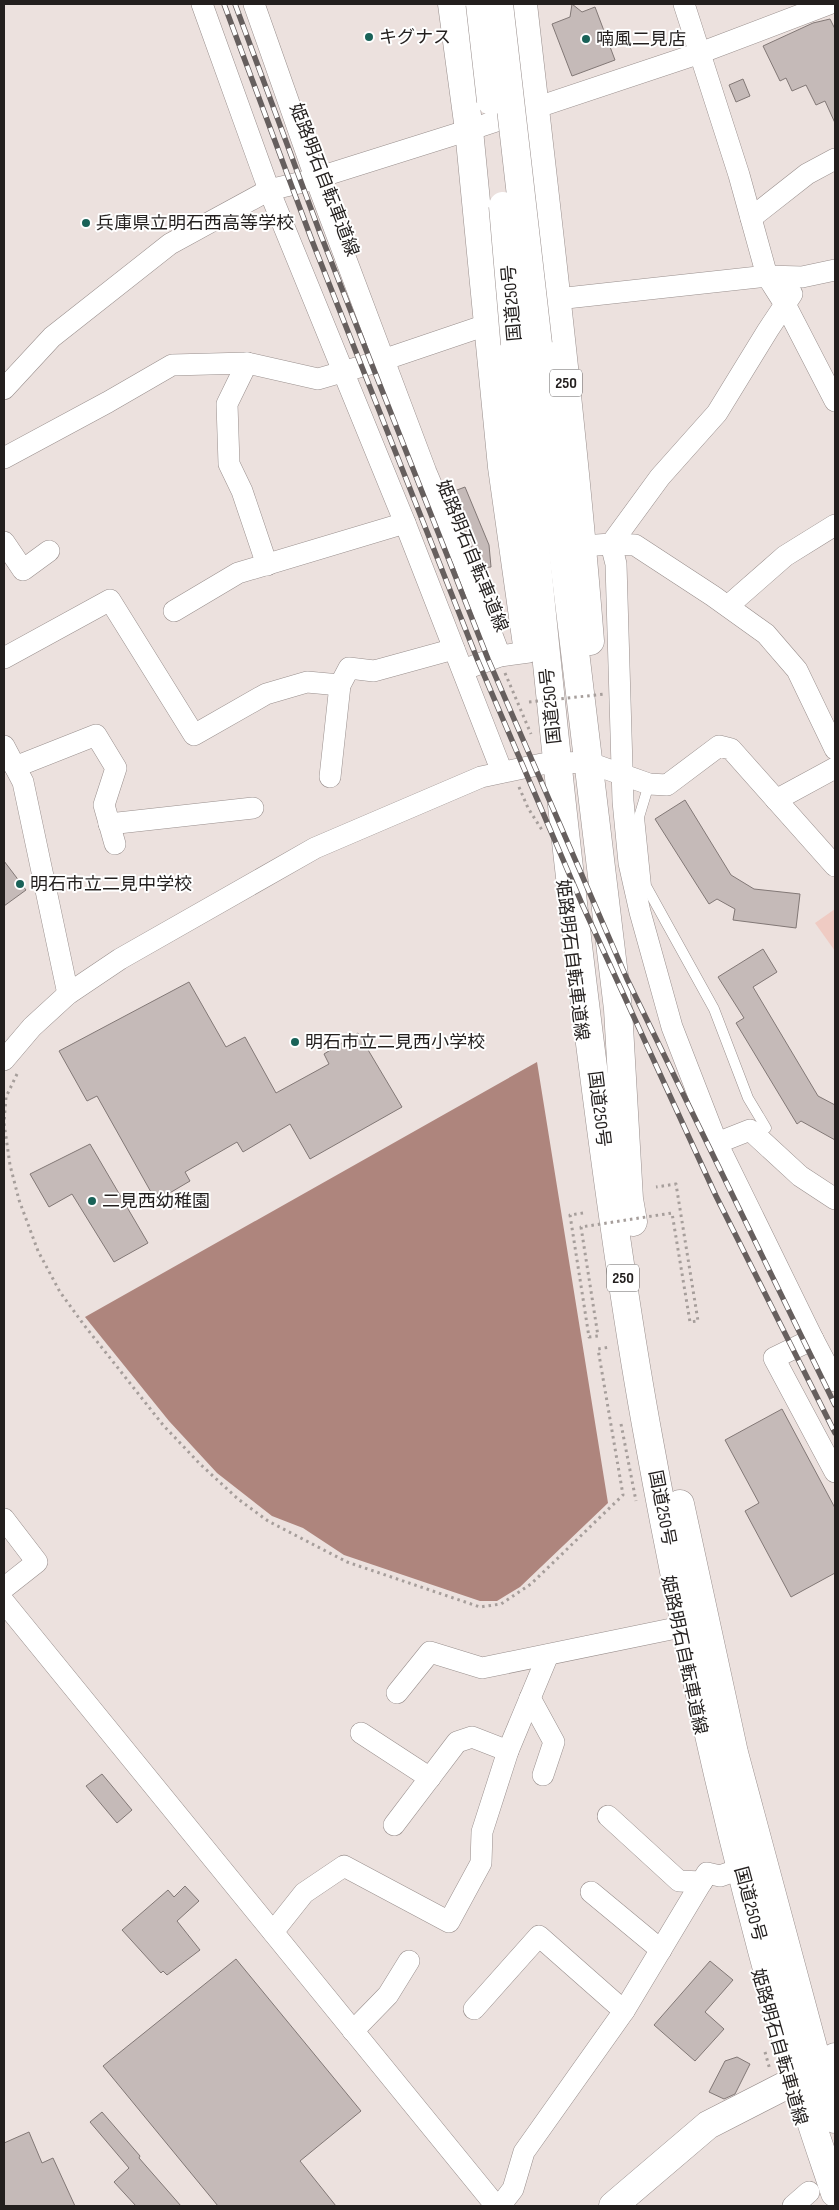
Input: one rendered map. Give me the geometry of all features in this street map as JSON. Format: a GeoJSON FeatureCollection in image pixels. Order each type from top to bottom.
{"type":"FeatureCollection","features":[{"type":"Feature","properties":{"kind":"main road"},"geometry":{"type":"LineString","coordinates":[[452,4],[469,130],[502,467],[529,652],[539,701]]}},
{"type":"Feature","properties":{"kind":"main road","name":"国道250号"},"geometry":{"type":"LineString","coordinates":[[480,4],[505,222],[526,344],[587,762],[618,1008],[629,1199],[668,1445],[734,1753],[807,2073],[822,2192]]}},
{"type":"Feature","properties":{"kind":"main road","name":"国道250号"},"geometry":{"type":"LineString","coordinates":[[499,4],[526,344],[539,701],[581,968],[610,1200],[648,1438],[686,1626],[740,1868],[807,2073],[835,2119]]}},
{"type":"Feature","properties":{"kind":"main road","name":"250"},"geometry":{"type":"LineString","coordinates":[[523,4],[546,190],[583,546],[597,719],[587,762]]}},
{"type":"Feature","properties":{"kind":"main road"},"geometry":{"type":"LineString","coordinates":[[613,2206],[708,2125],[807,2073]]}},
{"type":"Feature","properties":{"kind":"street"},"geometry":{"type":"LineString","coordinates":[[202,4],[268,190],[405,522],[502,772]]}},
{"type":"Feature","properties":{"kind":"street"},"geometry":{"type":"LineString","coordinates":[[254,4],[426,472],[466,567],[501,660]]}},
{"type":"Feature","properties":{"kind":"street"},"geometry":{"type":"LineString","coordinates":[[684,4],[751,218],[767,276],[786,306],[835,401]]}},
{"type":"Feature","properties":{"kind":"street"},"geometry":{"type":"LineString","coordinates":[[4,388],[52,337],[170,244],[268,190],[469,130],[700,53],[830,4]]}},
{"type":"Feature","properties":{"kind":"street"},"geometry":{"type":"LineString","coordinates":[[751,218],[807,174],[835,159]]}},
{"type":"Feature","properties":{"kind":"street"},"geometry":{"type":"LineString","coordinates":[[4,458],[108,402],[172,364],[246,363],[318,378],[487,324],[557,299],[767,276],[802,277],[835,270]]}},
{"type":"Feature","properties":{"kind":"street"},"geometry":{"type":"LineString","coordinates":[[611,544],[660,477],[717,414],[768,330],[786,306],[802,277]]}},
{"type":"Feature","properties":{"kind":"street"},"geometry":{"type":"LineString","coordinates":[[246,363],[227,404],[229,464],[242,492],[267,564]]}},
{"type":"Feature","properties":{"kind":"street"},"geometry":{"type":"LineString","coordinates":[[174,611],[238,573],[405,522]]}},
{"type":"Feature","properties":{"kind":"street"},"geometry":{"type":"LineString","coordinates":[[728,606],[785,556],[835,525]]}},
{"type":"Feature","properties":{"kind":"street"},"geometry":{"type":"LineString","coordinates":[[4,542],[23,570],[49,551]]}},
{"type":"Feature","properties":{"kind":"street"},"geometry":{"type":"LineString","coordinates":[[611,544],[616,564],[622,775],[629,863],[640,912],[672,1027],[717,1143],[835,1380]]}},
{"type":"Feature","properties":{"kind":"street"},"geometry":{"type":"LineString","coordinates":[[583,546],[635,545],[728,606],[766,634],[797,670],[835,749]]}},
{"type":"Feature","properties":{"kind":"street"},"geometry":{"type":"LineString","coordinates":[[4,658],[110,600],[194,735],[266,694],[307,682],[340,685]]}},
{"type":"Feature","properties":{"kind":"street"},"geometry":{"type":"LineString","coordinates":[[330,777],[340,685],[350,668],[374,671],[454,649]]}},
{"type":"Feature","properties":{"kind":"street"},"geometry":{"type":"LineString","coordinates":[[463,670],[529,652]]}},
{"type":"Feature","properties":{"kind":"street"},"geometry":{"type":"LineString","coordinates":[[15,767],[96,735],[116,768],[104,805],[112,834],[253,808]]}},
{"type":"Feature","properties":{"kind":"street"},"geometry":{"type":"LineString","coordinates":[[4,746],[23,782],[68,994]]}},
{"type":"Feature","properties":{"kind":"street"},"geometry":{"type":"LineString","coordinates":[[11,1066],[32,1027],[68,994],[120,959],[315,848],[481,776],[550,764],[587,762],[649,784],[667,785],[719,746],[731,749],[834,862]]}},
{"type":"Feature","properties":{"kind":"street"},"geometry":{"type":"LineString","coordinates":[[776,800],[835,768]]}},
{"type":"Feature","properties":{"kind":"street"},"geometry":{"type":"LineString","coordinates":[[717,1143],[750,1130],[800,1176],[835,1199]]}},
{"type":"Feature","properties":{"kind":"street"},"geometry":{"type":"LineString","coordinates":[[813,1339],[774,1358],[835,1472]]}},
{"type":"Feature","properties":{"kind":"street"},"geometry":{"type":"LineString","coordinates":[[4,1519],[38,1562],[4,1588]]}},
{"type":"Feature","properties":{"kind":"street"},"geometry":{"type":"LineString","coordinates":[[4,1602],[496,2206]]}},
{"type":"Feature","properties":{"kind":"street"},"geometry":{"type":"LineString","coordinates":[[397,1693],[430,1652],[482,1668],[686,1626]]}},
{"type":"Feature","properties":{"kind":"street"},"geometry":{"type":"LineString","coordinates":[[273,1932],[304,1892],[344,1866],[449,1922],[481,1863],[482,1832],[508,1751],[548,1655]]}},
{"type":"Feature","properties":{"kind":"street"},"geometry":{"type":"LineString","coordinates":[[530,1698],[554,1742],[543,1775]]}},
{"type":"Feature","properties":{"kind":"street"},"geometry":{"type":"LineString","coordinates":[[361,1733],[430,1778]]}},
{"type":"Feature","properties":{"kind":"street"},"geometry":{"type":"LineString","coordinates":[[394,1825],[457,1742],[472,1737],[508,1751]]}},
{"type":"Feature","properties":{"kind":"street"},"geometry":{"type":"LineString","coordinates":[[608,1816],[679,1881],[702,1882]]}},
{"type":"Feature","properties":{"kind":"street"},"geometry":{"type":"LineString","coordinates":[[500,2206],[513,2189],[524,2152],[624,2011],[707,1873],[720,1876],[740,1868]]}},
{"type":"Feature","properties":{"kind":"street"},"geometry":{"type":"LineString","coordinates":[[591,1892],[661,1950]]}},
{"type":"Feature","properties":{"kind":"street"},"geometry":{"type":"LineString","coordinates":[[474,2009],[543,1932],[624,2011]]}},
{"type":"Feature","properties":{"kind":"street"},"geometry":{"type":"LineString","coordinates":[[353,2031],[388,1995],[409,1961]]}},
{"type":"Feature","properties":{"kind":"street"},"geometry":{"type":"LineString","coordinates":[[793,2206],[822,2192]]}},
{"type":"Feature","properties":{"kind":"lane"},"geometry":{"type":"LineString","coordinates":[[649,784],[639,817],[646,886],[714,1009],[748,1098],[766,1128]]}},
{"type":"Feature","properties":{"kind":"path"},"geometry":{"type":"LineString","coordinates":[[501,660],[538,749],[550,764],[518,786],[528,808],[542,830],[543,839]]}},
{"type":"Feature","properties":{"kind":"path"},"geometry":{"type":"LineString","coordinates":[[539,701],[606,694]]}},
{"type":"Feature","properties":{"kind":"path"},"geometry":{"type":"LineString","coordinates":[[11,1066],[4,1123],[10,1165],[19,1200],[38,1251],[60,1292],[107,1356],[163,1425],[200,1464],[238,1499],[268,1521],[346,1562],[480,1607],[501,1604],[532,1584],[623,1495],[598,1349],[610,1347]]}},
{"type":"Feature","properties":{"kind":"path"},"geometry":{"type":"LineString","coordinates":[[590,1211],[570,1216],[589,1337],[598,1336],[581,1227],[672,1213],[690,1322],[698,1321],[676,1184],[656,1187]]}},
{"type":"Feature","properties":{"kind":"path"},"geometry":{"type":"LineString","coordinates":[[592,1221],[593,1230]]}},
{"type":"Feature","properties":{"kind":"path"},"geometry":{"type":"LineString","coordinates":[[609,1337],[611,1355]]}},
{"type":"Feature","properties":{"kind":"path"},"geometry":{"type":"LineString","coordinates":[[620,1416],[632,1489],[637,1507]]}},
{"type":"Feature","properties":{"kind":"path","name":"姫路明石自転車道線"},"geometry":{"type":"LineString","coordinates":[[762,2042],[807,2073]]}},
{"type":"Feature","properties":{"kind":"shaded area"},"geometry":{"type":"Polygon","coordinates":[[[835,909],[835,951],[815,923],[835,909]]]}},
{"type":"Feature","properties":{"kind":"shaded area"},"geometry":{"type":"Polygon","coordinates":[[[537,1062],[608,1503],[520,1587],[497,1601],[480,1601],[344,1555],[303,1528],[272,1516],[217,1473],[169,1421],[85,1317],[537,1062]]]}},
{"type":"Feature","properties":{"kind":"building"},"geometry":{"type":"Polygon","coordinates":[[[572,4],[582,12],[595,7],[615,60],[572,76],[552,24],[570,17],[572,4]]]}},
{"type":"Feature","properties":{"kind":"building"},"geometry":{"type":"Polygon","coordinates":[[[830,19],[835,29],[835,123],[825,101],[816,105],[806,85],[792,91],[786,78],[780,81],[763,46],[813,23],[830,19]]]}},
{"type":"Feature","properties":{"kind":"building"},"geometry":{"type":"Polygon","coordinates":[[[743,79],[750,96],[736,102],[729,85],[743,79]]]}},
{"type":"Feature","properties":{"kind":"building"},"geometry":{"type":"Polygon","coordinates":[[[465,487],[489,545],[491,567],[480,568],[449,493],[465,487]]]}},
{"type":"Feature","properties":{"kind":"building"},"geometry":{"type":"Polygon","coordinates":[[[685,800],[731,875],[754,889],[800,894],[796,928],[733,920],[735,909],[717,899],[709,904],[655,819],[685,800]]]}},
{"type":"Feature","properties":{"kind":"building"},"geometry":{"type":"Polygon","coordinates":[[[4,861],[26,890],[4,906],[4,861]]]}},
{"type":"Feature","properties":{"kind":"building"},"geometry":{"type":"Polygon","coordinates":[[[763,949],[777,972],[753,987],[818,1096],[835,1105],[835,1140],[801,1121],[797,1124],[736,1023],[744,1018],[718,977],[763,949]]]}},
{"type":"Feature","properties":{"kind":"building"},"geometry":{"type":"Polygon","coordinates":[[[189,982],[226,1047],[245,1037],[276,1093],[329,1064],[324,1054],[358,1033],[402,1107],[310,1159],[290,1124],[243,1152],[237,1142],[185,1172],[190,1181],[156,1201],[97,1096],[87,1101],[59,1051],[189,982]]]}},
{"type":"Feature","properties":{"kind":"building"},"geometry":{"type":"Polygon","coordinates":[[[90,1144],[148,1243],[114,1262],[72,1194],[49,1207],[30,1174],[90,1144]]]}},
{"type":"Feature","properties":{"kind":"building"},"geometry":{"type":"Polygon","coordinates":[[[782,1409],[835,1508],[835,1573],[791,1597],[745,1511],[759,1503],[725,1440],[782,1409]]]}},
{"type":"Feature","properties":{"kind":"building"},"geometry":{"type":"Polygon","coordinates":[[[102,1774],[132,1810],[117,1823],[86,1786],[102,1774]]]}},
{"type":"Feature","properties":{"kind":"building"},"geometry":{"type":"Polygon","coordinates":[[[185,1886],[199,1901],[177,1921],[200,1950],[167,1975],[163,1971],[161,1973],[122,1930],[168,1890],[174,1897],[185,1886]]]}},
{"type":"Feature","properties":{"kind":"building"},"geometry":{"type":"Polygon","coordinates":[[[236,1959],[361,2111],[300,2161],[336,2206],[218,2206],[103,2066],[236,1959]]]}},
{"type":"Feature","properties":{"kind":"building"},"geometry":{"type":"Polygon","coordinates":[[[710,1961],[733,1980],[705,2012],[724,2029],[695,2061],[654,2025],[710,1961]]]}},
{"type":"Feature","properties":{"kind":"building"},"geometry":{"type":"Polygon","coordinates":[[[737,2057],[750,2064],[735,2094],[724,2099],[709,2092],[725,2061],[737,2057]]]}},
{"type":"Feature","properties":{"kind":"building"},"geometry":{"type":"Polygon","coordinates":[[[102,2112],[181,2206],[136,2206],[114,2182],[129,2168],[90,2122],[102,2112]]]}},
{"type":"Feature","properties":{"kind":"building"},"geometry":{"type":"Polygon","coordinates":[[[29,2132],[42,2163],[53,2158],[75,2206],[4,2206],[4,2143],[29,2132]]]}},
{"type":"Feature","properties":{"kind":"railway"},"geometry":{"type":"LineString","coordinates":[[224,4],[311,238],[478,661],[582,904],[716,1196],[835,1433]]}},
{"type":"Feature","properties":{"kind":"railway"},"geometry":{"type":"LineString","coordinates":[[235,4],[320,233],[488,659],[627,979],[835,1405]]}},
{"type":"Feature","properties":{"kind":"place","name":"キグナス"},"geometry":{"type":"Point","coordinates":[369,37]}},
{"type":"Feature","properties":{"kind":"place","name":"喃風二見店"},"geometry":{"type":"Point","coordinates":[586,39]}},
{"type":"Feature","properties":{"kind":"place","name":"兵庫県立明石西高等学校"},"geometry":{"type":"Point","coordinates":[86,223]}},
{"type":"Feature","properties":{"kind":"place","name":"明石市立二見中学校"},"geometry":{"type":"Point","coordinates":[20,884]}},
{"type":"Feature","properties":{"kind":"place","name":"明石市立二見西小学校"},"geometry":{"type":"Point","coordinates":[295,1042]}},
{"type":"Feature","properties":{"kind":"place","name":"二見西幼稚園"},"geometry":{"type":"Point","coordinates":[92,1201]}}]}
